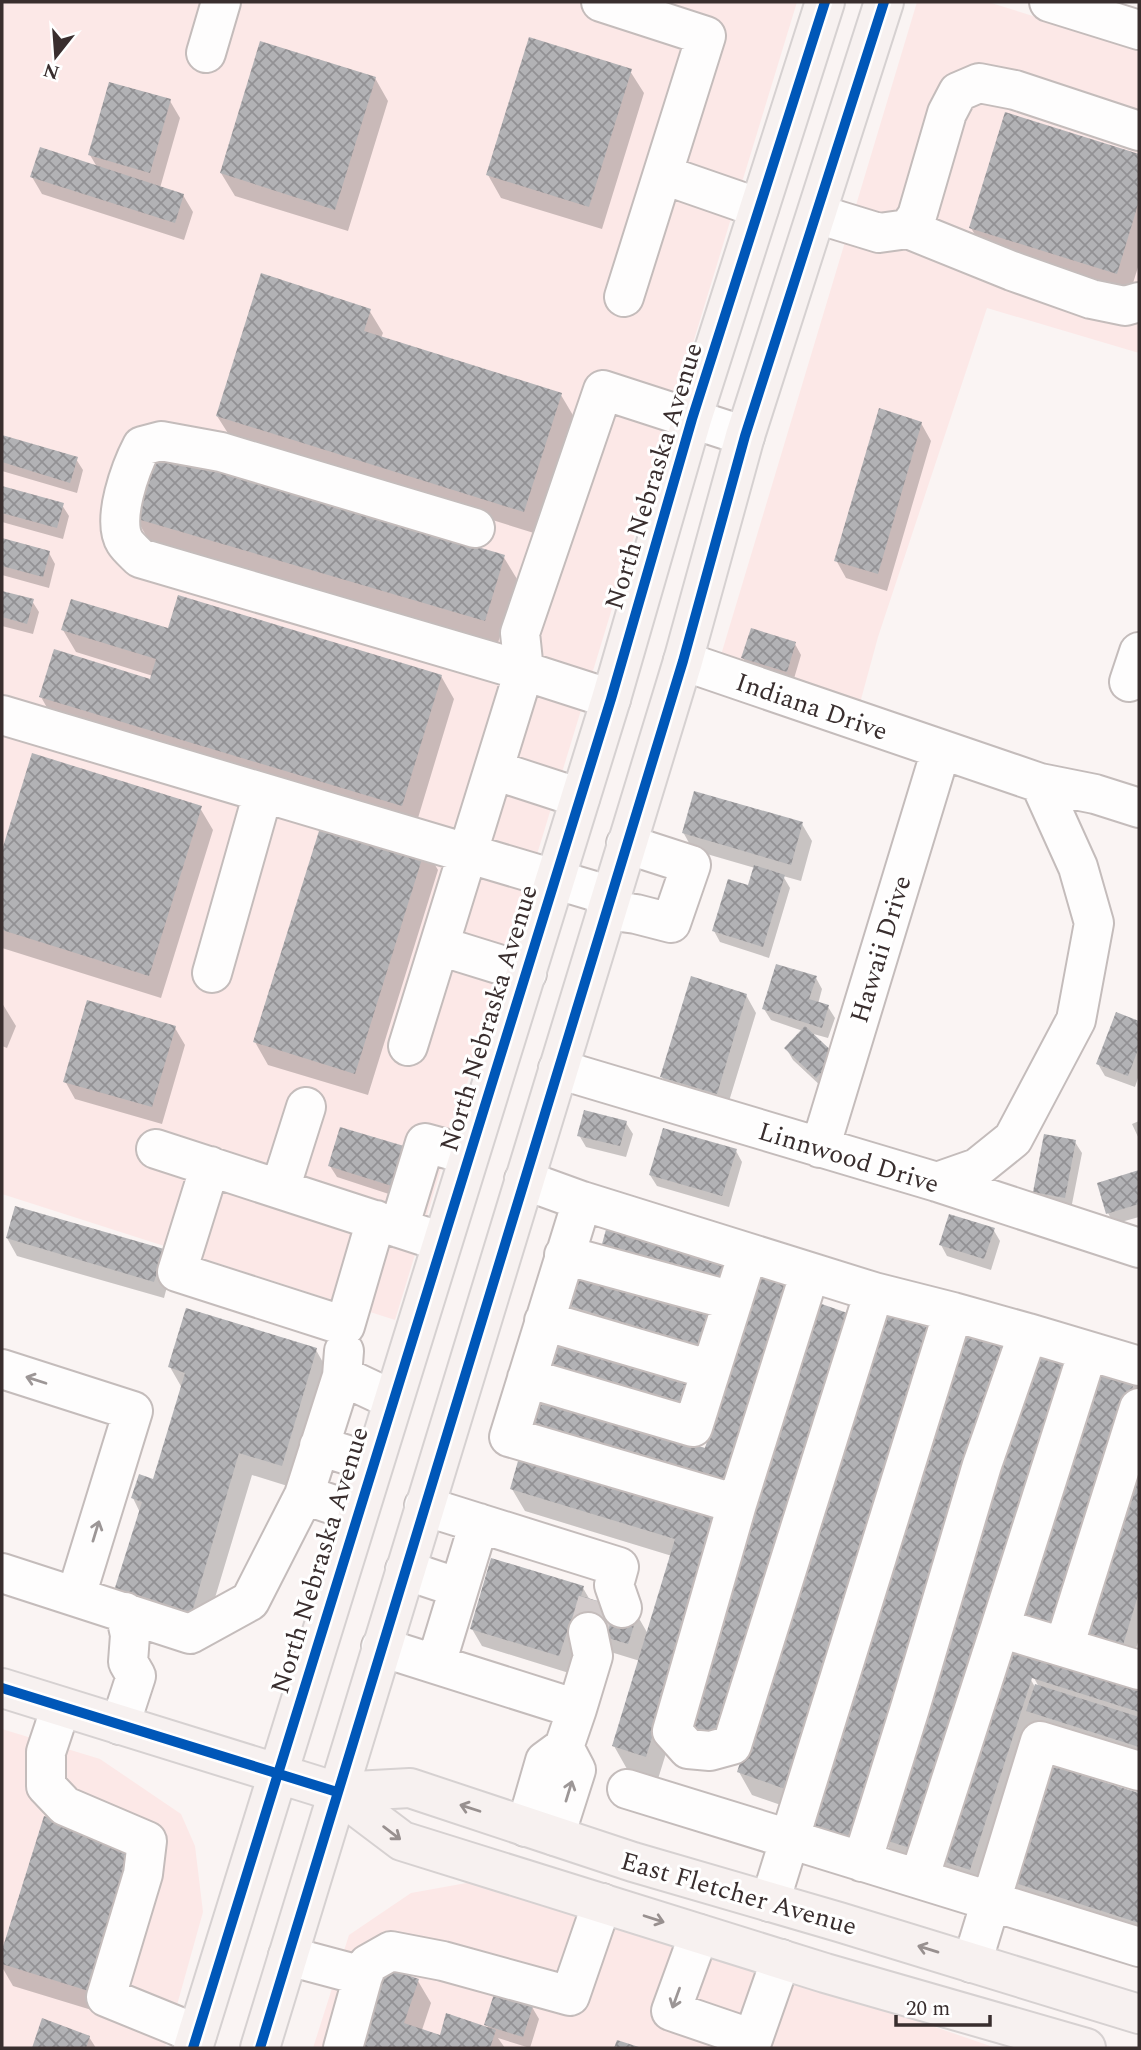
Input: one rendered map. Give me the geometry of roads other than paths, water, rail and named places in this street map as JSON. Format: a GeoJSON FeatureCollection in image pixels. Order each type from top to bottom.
{"type":"FeatureCollection","features":[{"type":"Feature","properties":{"kind":"main road","name":"North Nebraska Avenue"},"geometry":{"type":"LineString","coordinates":[[195,2041],[556,879],[692,419],[825,2]]}},
{"type":"Feature","properties":{"kind":"main road"},"geometry":{"type":"LineString","coordinates":[[260,2048],[683,661],[745,436],[884,2]]}},
{"type":"Feature","properties":{"kind":"main road","name":"East Fletcher Avenue"},"geometry":{"type":"LineString","coordinates":[[2,1688],[337,1792],[402,1841],[781,1959],[1086,2048]]}},
{"type":"Feature","properties":{"kind":"main road","name":"East Fletcher Avenue"},"geometry":{"type":"LineString","coordinates":[[337,1792],[404,1787],[633,1862],[1139,2014]]}},
{"type":"Feature","properties":{"kind":"street"},"geometry":{"type":"LineString","coordinates":[[206,53],[221,2]]}},
{"type":"Feature","properties":{"kind":"street"},"geometry":{"type":"LineString","coordinates":[[601,2],[706,36],[624,297]]}},
{"type":"Feature","properties":{"kind":"street"},"geometry":{"type":"LineString","coordinates":[[1049,2],[1139,30]]}},
{"type":"Feature","properties":{"kind":"street"},"geometry":{"type":"LineString","coordinates":[[908,229],[917,216],[947,113],[958,92],[979,83],[1015,90],[1139,131]]}},
{"type":"Feature","properties":{"kind":"street"},"geometry":{"type":"LineString","coordinates":[[664,175],[760,208]]}},
{"type":"Feature","properties":{"kind":"street"},"geometry":{"type":"LineString","coordinates":[[817,214],[880,233],[908,229],[1091,299],[1125,306],[1139,302]]}},
{"type":"Feature","properties":{"kind":"street"},"geometry":{"type":"LineString","coordinates":[[408,1046],[524,671],[520,633],[603,390],[745,436]]}},
{"type":"Feature","properties":{"kind":"street"},"geometry":{"type":"LineString","coordinates":[[475,528],[221,452],[161,440],[142,446],[131,467],[120,515],[123,540],[140,558],[611,699]]}},
{"type":"Feature","properties":{"kind":"street","name":"Indiana Drive"},"geometry":{"type":"LineString","coordinates":[[683,661],[1040,783],[1095,794],[1139,808]]}},
{"type":"Feature","properties":{"kind":"street"},"geometry":{"type":"LineString","coordinates":[[2,715],[556,879],[636,914],[671,923],[691,865],[626,844]]}},
{"type":"Feature","properties":{"kind":"street","name":"Hawaii Drive"},"geometry":{"type":"LineString","coordinates":[[820,1148],[941,750]]}},
{"type":"Feature","properties":{"kind":"street"},"geometry":{"type":"LineString","coordinates":[[494,770],[580,798]]}},
{"type":"Feature","properties":{"kind":"street"},"geometry":{"type":"LineString","coordinates":[[937,1182],[977,1168],[1013,1139],[1076,1020],[1094,923],[1078,867],[1040,783]]}},
{"type":"Feature","properties":{"kind":"street"},"geometry":{"type":"LineString","coordinates":[[212,973],[263,793]]}},
{"type":"Feature","properties":{"kind":"street"},"geometry":{"type":"LineString","coordinates":[[440,946],[527,973]]}},
{"type":"Feature","properties":{"kind":"street","name":"Linnwood Drive"},"geometry":{"type":"LineString","coordinates":[[558,1069],[937,1182],[1139,1248]]}},
{"type":"Feature","properties":{"kind":"street"},"geometry":{"type":"LineString","coordinates":[[280,1189],[306,1107]]}},
{"type":"Feature","properties":{"kind":"street"},"geometry":{"type":"LineString","coordinates":[[2,1573],[190,1634],[250,1601],[304,1494],[342,1376],[345,1326],[425,1143],[469,1155]]}},
{"type":"Feature","properties":{"kind":"street"},"geometry":{"type":"LineString","coordinates":[[156,1149],[442,1242]]}},
{"type":"Feature","properties":{"kind":"street"},"geometry":{"type":"LineString","coordinates":[[210,1166],[177,1272],[345,1326]]}},
{"type":"Feature","properties":{"kind":"street"},"geometry":{"type":"LineString","coordinates":[[524,1180],[874,1292],[1139,1366]]}},
{"type":"Feature","properties":{"kind":"street"},"geometry":{"type":"LineString","coordinates":[[575,1198],[564,1255],[509,1437],[737,1504]]}},
{"type":"Feature","properties":{"kind":"street"},"geometry":{"type":"LineString","coordinates":[[527,1378],[693,1427],[748,1253]]}},
{"type":"Feature","properties":{"kind":"street"},"geometry":{"type":"LineString","coordinates":[[564,1255],[733,1301]]}},
{"type":"Feature","properties":{"kind":"street"},"geometry":{"type":"LineString","coordinates":[[810,1272],[737,1504],[672,1731],[688,1749],[710,1751],[732,1745],[874,1292]]}},
{"type":"Feature","properties":{"kind":"street"},"geometry":{"type":"LineString","coordinates":[[770,1902],[953,1312]]}},
{"type":"Feature","properties":{"kind":"street"},"geometry":{"type":"LineString","coordinates":[[544,1321],[711,1370]]}},
{"type":"Feature","properties":{"kind":"street"},"geometry":{"type":"LineString","coordinates":[[862,1862],[982,1465],[1028,1333]]}},
{"type":"Feature","properties":{"kind":"street"},"geometry":{"type":"LineString","coordinates":[[919,1879],[1088,1351]]}},
{"type":"Feature","properties":{"kind":"street"},"geometry":{"type":"LineString","coordinates":[[2,1369],[133,1411],[76,1596]]}},
{"type":"Feature","properties":{"kind":"street"},"geometry":{"type":"LineString","coordinates":[[342,1376],[393,1400]]}},
{"type":"Feature","properties":{"kind":"street"},"geometry":{"type":"LineString","coordinates":[[1064,1647],[1139,1408]]}},
{"type":"Feature","properties":{"kind":"street"},"geometry":{"type":"LineString","coordinates":[[320,1446],[373,1463]]}},
{"type":"Feature","properties":{"kind":"street"},"geometry":{"type":"LineString","coordinates":[[304,1494],[358,1513]]}},
{"type":"Feature","properties":{"kind":"street"},"geometry":{"type":"LineString","coordinates":[[424,1506],[620,1567],[564,1747],[576,1770],[540,1831]]}},
{"type":"Feature","properties":{"kind":"street"},"geometry":{"type":"LineString","coordinates":[[436,1664],[479,1523]]}},
{"type":"Feature","properties":{"kind":"street"},"geometry":{"type":"LineString","coordinates":[[405,1570],[459,1588]]}},
{"type":"Feature","properties":{"kind":"street"},"geometry":{"type":"LineString","coordinates":[[120,1724],[136,1676],[128,1662],[130,1635],[125,1612]]}},
{"type":"Feature","properties":{"kind":"street"},"geometry":{"type":"LineString","coordinates":[[1000,1628],[1064,1647],[1137,1660]]}},
{"type":"Feature","properties":{"kind":"street"},"geometry":{"type":"LineString","coordinates":[[382,1647],[577,1709]]}},
{"type":"Feature","properties":{"kind":"street"},"geometry":{"type":"LineString","coordinates":[[61,1707],[46,1752],[46,1786],[65,1805],[147,1841],[143,1874],[106,1997],[195,2041]]}},
{"type":"Feature","properties":{"kind":"street"},"geometry":{"type":"LineString","coordinates":[[972,1963],[1040,1741],[1139,1771]]}},
{"type":"Feature","properties":{"kind":"street"},"geometry":{"type":"LineString","coordinates":[[627,1789],[1139,1947]]}},
{"type":"Feature","properties":{"kind":"street"},"geometry":{"type":"LineString","coordinates":[[343,2048],[368,1964],[391,1951],[443,1961],[570,1996],[602,1903]]}},
{"type":"Feature","properties":{"kind":"street"},"geometry":{"type":"LineString","coordinates":[[699,1934],[671,2011],[754,2044],[781,1959]]}},
{"type":"Feature","properties":{"kind":"street"},"geometry":{"type":"LineString","coordinates":[[288,1956],[363,1976]]}},
{"type":"Feature","properties":{"kind":"tunnel"},"geometry":{"type":"LineString","coordinates":[[588,1632],[597,1601]]}}]}
